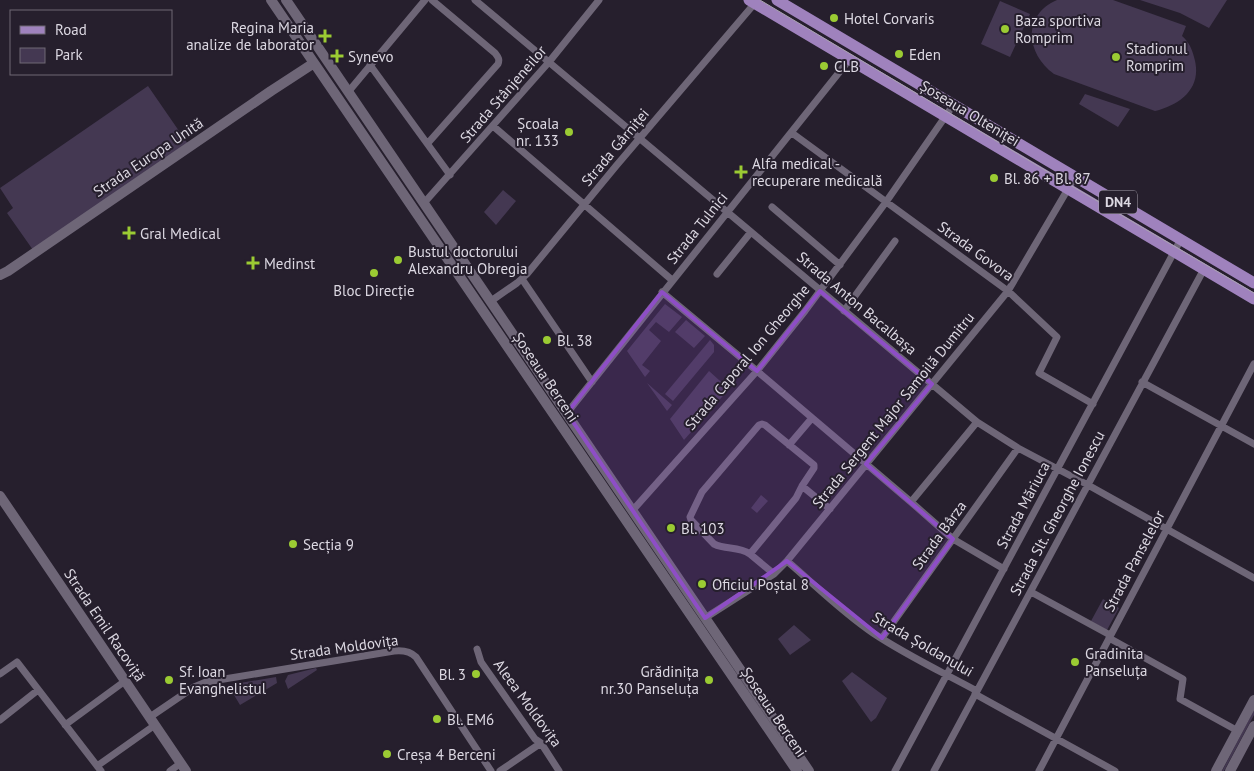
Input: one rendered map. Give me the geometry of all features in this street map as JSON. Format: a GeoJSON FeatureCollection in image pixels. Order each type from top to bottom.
{"type":"FeatureCollection","features":[{"type":"Feature","properties":{"kind":"main road","name":"Șoseaua Berceni"},"geometry":{"type":"LineString","coordinates":[[271,0],[502,338],[660,561],[797,771]]}},
{"type":"Feature","properties":{"kind":"main road","name":"Șoseaua Olteniței"},"geometry":{"type":"LineString","coordinates":[[777,0],[1254,283]]}},
{"type":"Feature","properties":{"kind":"main road","name":"Șoseaua Berceni"},"geometry":{"type":"LineString","coordinates":[[289,1],[632,510],[660,561],[705,618],[809,771]]}},
{"type":"Feature","properties":{"kind":"main road","name":"Șoseaua Olteniței"},"geometry":{"type":"LineString","coordinates":[[752,2],[1254,299]]}},
{"type":"Feature","properties":{"kind":"main road","name":"Strada Europa Unită"},"geometry":{"type":"LineString","coordinates":[[0,275],[314,63]]}},
{"type":"Feature","properties":{"kind":"main road"},"geometry":{"type":"LineString","coordinates":[[432,236],[442,230]]}},
{"type":"Feature","properties":{"kind":"main road"},"geometry":{"type":"LineString","coordinates":[[502,338],[511,332]]}},
{"type":"Feature","properties":{"kind":"main road","name":"Strada Emil Racoviță"},"geometry":{"type":"LineString","coordinates":[[2,501],[183,767]]}},
{"type":"Feature","properties":{"kind":"main road"},"geometry":{"type":"LineString","coordinates":[[1216,771],[1254,700]]}},
{"type":"Feature","properties":{"kind":"main road"},"geometry":{"type":"LineString","coordinates":[[1230,771],[1254,726]]}},
{"type":"Feature","properties":{"kind":"street"},"geometry":{"type":"LineString","coordinates":[[348,91],[425,0]]}},
{"type":"Feature","properties":{"kind":"street"},"geometry":{"type":"LineString","coordinates":[[428,143],[499,61],[495,53],[432,0]]}},
{"type":"Feature","properties":{"kind":"street","name":"Strada Anton Bacalbașa"},"geometry":{"type":"LineString","coordinates":[[475,0],[977,422],[1018,448],[1254,578]]}},
{"type":"Feature","properties":{"kind":"street","name":"Strada Stânjeneilor"},"geometry":{"type":"LineString","coordinates":[[424,203],[549,62],[599,0]]}},
{"type":"Feature","properties":{"kind":"street","name":"Strada Gârniței"},"geometry":{"type":"LineString","coordinates":[[491,301],[522,279],[752,2]]}},
{"type":"Feature","properties":{"kind":"street","name":"Strada Tulnici"},"geometry":{"type":"LineString","coordinates":[[566,413],[850,60]]}},
{"type":"Feature","properties":{"kind":"street"},"geometry":{"type":"LineString","coordinates":[[370,65],[450,175]]}},
{"type":"Feature","properties":{"kind":"street","name":"Strada Caporal Ion Gheorghe"},"geometry":{"type":"LineString","coordinates":[[632,510],[757,371],[840,265],[954,104]]}},
{"type":"Feature","properties":{"kind":"street"},"geometry":{"type":"LineString","coordinates":[[493,126],[672,280]]}},
{"type":"Feature","properties":{"kind":"street","name":"Strada Govora"},"geometry":{"type":"LineString","coordinates":[[792,133],[1008,291],[1057,337],[1039,373],[1093,404]]}},
{"type":"Feature","properties":{"kind":"street","name":"Strada Sergent Major Samoilă Dumitru"},"geometry":{"type":"LineString","coordinates":[[705,618],[774,574],[787,561],[1008,291],[1075,177]]}},
{"type":"Feature","properties":{"kind":"street"},"geometry":{"type":"LineString","coordinates":[[772,207],[840,265]]}},
{"type":"Feature","properties":{"kind":"street"},"geometry":{"type":"LineString","coordinates":[[717,274],[752,232]]}},
{"type":"Feature","properties":{"kind":"street"},"geometry":{"type":"LineString","coordinates":[[1175,252],[1182,239]]}},
{"type":"Feature","properties":{"kind":"street"},"geometry":{"type":"LineString","coordinates":[[844,311],[895,241]]}},
{"type":"Feature","properties":{"kind":"street","name":"Strada Măriuca"},"geometry":{"type":"LineString","coordinates":[[895,771],[1175,252]]}},
{"type":"Feature","properties":{"kind":"street","name":"Strada Slt. Gheorghe Ionescu"},"geometry":{"type":"LineString","coordinates":[[934,771],[1204,269]]}},
{"type":"Feature","properties":{"kind":"street"},"geometry":{"type":"LineString","coordinates":[[522,279],[592,382]]}},
{"type":"Feature","properties":{"kind":"street"},"geometry":{"type":"LineString","coordinates":[[662,292],[953,539],[1004,569]]}},
{"type":"Feature","properties":{"kind":"street","name":"Strada Panselelor"},"geometry":{"type":"LineString","coordinates":[[1038,771],[1254,364]]}},
{"type":"Feature","properties":{"kind":"street"},"geometry":{"type":"LineString","coordinates":[[1142,382],[1254,444]]}},
{"type":"Feature","properties":{"kind":"street"},"geometry":{"type":"LineString","coordinates":[[789,445],[812,418]]}},
{"type":"Feature","properties":{"kind":"street"},"geometry":{"type":"LineString","coordinates":[[911,502],[977,422]]}},
{"type":"Feature","properties":{"kind":"street"},"geometry":{"type":"LineString","coordinates":[[750,554],[796,498],[814,469],[789,445],[762,424],[759,425],[702,492],[690,517],[714,544],[740,549],[750,554],[774,574]]}},
{"type":"Feature","properties":{"kind":"street","name":"Strada Bârza"},"geometry":{"type":"LineString","coordinates":[[882,638],[1018,448]]}},
{"type":"Feature","properties":{"kind":"street"},"geometry":{"type":"LineString","coordinates":[[802,486],[830,509]]}},
{"type":"Feature","properties":{"kind":"street","name":"Strada Șoldanului"},"geometry":{"type":"LineString","coordinates":[[787,561],[847,613],[882,638],[1116,771]]}},
{"type":"Feature","properties":{"kind":"street"},"geometry":{"type":"LineString","coordinates":[[1030,592],[1183,679],[1180,698],[1238,730]]}},
{"type":"Feature","properties":{"kind":"street","name":"Aleea Moldovița"},"geometry":{"type":"LineString","coordinates":[[477,649],[481,662],[535,739],[541,743],[559,771]]}},
{"type":"Feature","properties":{"kind":"street","name":"Strada Moldovița"},"geometry":{"type":"LineString","coordinates":[[99,769],[152,721],[194,687],[204,683],[394,651],[406,651],[416,657],[491,771]]}},
{"type":"Feature","properties":{"kind":"street"},"geometry":{"type":"LineString","coordinates":[[0,674],[17,662],[99,769]]}},
{"type":"Feature","properties":{"kind":"street"},"geometry":{"type":"LineString","coordinates":[[65,725],[125,681]]}},
{"type":"Feature","properties":{"kind":"street"},"geometry":{"type":"LineString","coordinates":[[0,720],[38,690]]}},
{"type":"Feature","properties":{"kind":"street"},"geometry":{"type":"LineString","coordinates":[[500,771],[541,743]]}},
{"type":"Feature","properties":{"kind":"street"},"geometry":{"type":"LineString","coordinates":[[170,771],[183,767]]}},
{"type":"Feature","properties":{"kind":"highlighted area"},"geometry":{"type":"Polygon","coordinates":[[[820,291],[932,384],[866,464],[953,539],[882,638],[787,561],[705,618],[567,413],[662,292],[757,371],[820,291]]]}},
{"type":"Feature","properties":{"kind":"green space","name":"Stadionul Romprim"},"geometry":{"type":"Polygon","coordinates":[[[1057,0],[1113,0],[1186,26],[1182,36],[1191,48],[1196,68],[1196,77],[1188,93],[1174,104],[1155,111],[1054,74],[1038,56],[1033,46],[1032,35],[1033,25],[1038,15],[1057,0]]]}},
{"type":"Feature","properties":{"kind":"green space"},"geometry":{"type":"Polygon","coordinates":[[[1140,0],[1227,0],[1209,28],[1180,13],[1140,0]]]}},
{"type":"Feature","properties":{"kind":"green space","name":"Baza sportiva Romprim"},"geometry":{"type":"Polygon","coordinates":[[[1000,1],[1030,14],[1010,57],[981,44],[1000,1]]]}},
{"type":"Feature","properties":{"kind":"green space"},"geometry":{"type":"Polygon","coordinates":[[[148,86],[188,144],[33,250],[7,213],[13,208],[0,188],[148,86]]]}},
{"type":"Feature","properties":{"kind":"green space"},"geometry":{"type":"Polygon","coordinates":[[[1085,94],[1130,109],[1118,127],[1079,104],[1085,94]]]}},
{"type":"Feature","properties":{"kind":"green space"},"geometry":{"type":"Polygon","coordinates":[[[503,190],[516,201],[496,225],[484,212],[503,190]]]}},
{"type":"Feature","properties":{"kind":"green space"},"geometry":{"type":"Polygon","coordinates":[[[665,304],[682,317],[669,332],[656,322],[649,330],[661,341],[642,365],[650,371],[645,377],[627,351],[665,304]]]}},
{"type":"Feature","properties":{"kind":"green space"},"geometry":{"type":"Polygon","coordinates":[[[686,320],[705,336],[694,348],[675,332],[686,320]]]}},
{"type":"Feature","properties":{"kind":"green space"},"geometry":{"type":"Polygon","coordinates":[[[710,340],[714,345],[714,352],[673,401],[665,394],[710,340]]]}},
{"type":"Feature","properties":{"kind":"green space"},"geometry":{"type":"Polygon","coordinates":[[[709,371],[729,389],[684,440],[670,419],[709,371]]]}},
{"type":"Feature","properties":{"kind":"green space"},"geometry":{"type":"Polygon","coordinates":[[[647,383],[672,405],[667,411],[647,383]]]}},
{"type":"Feature","properties":{"kind":"green space"},"geometry":{"type":"Polygon","coordinates":[[[761,495],[768,501],[757,513],[751,508],[761,495]]]}},
{"type":"Feature","properties":{"kind":"green space"},"geometry":{"type":"Polygon","coordinates":[[[1103,599],[1119,608],[1107,630],[1091,621],[1103,599]]]}},
{"type":"Feature","properties":{"kind":"green space"},"geometry":{"type":"Polygon","coordinates":[[[794,625],[811,640],[790,655],[778,639],[794,625]]]}},
{"type":"Feature","properties":{"kind":"green space"},"geometry":{"type":"Polygon","coordinates":[[[316,668],[317,670],[288,689],[285,681],[288,675],[316,668]]]}},
{"type":"Feature","properties":{"kind":"green space"},"geometry":{"type":"Polygon","coordinates":[[[852,672],[887,698],[876,718],[871,722],[842,681],[852,672]]]}},
{"type":"Feature","properties":{"kind":"green space"},"geometry":{"type":"Polygon","coordinates":[[[276,677],[277,683],[240,705],[228,685],[276,677]]]}},
{"type":"Feature","properties":{"kind":"green space"},"geometry":{"type":"Polygon","coordinates":[[[1254,710],[1254,715],[1224,771],[1222,771],[1254,710]]]}},
{"type":"Feature","properties":{"kind":"tram line"},"geometry":{"type":"LineString","coordinates":[[760,0],[1254,293]]}},
{"type":"Feature","properties":{"kind":"place","name":"Hotel Corvaris"},"geometry":{"type":"Point","coordinates":[834,18]}},
{"type":"Feature","properties":{"kind":"place","name":"Baza sportiva Romprim"},"geometry":{"type":"Point","coordinates":[1005,29]}},
{"type":"Feature","properties":{"kind":"place","name":"Regina Maria analize de laborator"},"geometry":{"type":"Point","coordinates":[325,36]}},
{"type":"Feature","properties":{"kind":"place","name":"Eden"},"geometry":{"type":"Point","coordinates":[899,54]}},
{"type":"Feature","properties":{"kind":"place","name":"Synevo"},"geometry":{"type":"Point","coordinates":[337,56]}},
{"type":"Feature","properties":{"kind":"place","name":"Stadionul Romprim"},"geometry":{"type":"Point","coordinates":[1116,57]}},
{"type":"Feature","properties":{"kind":"place","name":"CLB"},"geometry":{"type":"Point","coordinates":[824,66]}},
{"type":"Feature","properties":{"kind":"place","name":"Școala nr. 133"},"geometry":{"type":"Point","coordinates":[569,132]}},
{"type":"Feature","properties":{"kind":"place","name":"Alfa medical - recuperare medicală"},"geometry":{"type":"Point","coordinates":[741,172]}},
{"type":"Feature","properties":{"kind":"place","name":"Bl. 86 + Bl. 87"},"geometry":{"type":"Point","coordinates":[994,178]}},
{"type":"Feature","properties":{"kind":"place","name":"Gral Medical"},"geometry":{"type":"Point","coordinates":[129,233]}},
{"type":"Feature","properties":{"kind":"place","name":"Bustul doctorului Alexandru Obregia"},"geometry":{"type":"Point","coordinates":[398,260]}},
{"type":"Feature","properties":{"kind":"place","name":"Medinst"},"geometry":{"type":"Point","coordinates":[253,263]}},
{"type":"Feature","properties":{"kind":"place","name":"Bloc Direcție"},"geometry":{"type":"Point","coordinates":[374,273]}},
{"type":"Feature","properties":{"kind":"place","name":"Bl. 38"},"geometry":{"type":"Point","coordinates":[547,340]}},
{"type":"Feature","properties":{"kind":"place","name":"Bl. 103"},"geometry":{"type":"Point","coordinates":[671,528]}},
{"type":"Feature","properties":{"kind":"place","name":"Secția 9"},"geometry":{"type":"Point","coordinates":[293,544]}},
{"type":"Feature","properties":{"kind":"place","name":"Oficiul Poștal 8"},"geometry":{"type":"Point","coordinates":[702,584]}},
{"type":"Feature","properties":{"kind":"place","name":"Gradinita Panseluța"},"geometry":{"type":"Point","coordinates":[1075,662]}},
{"type":"Feature","properties":{"kind":"place","name":"Bl. 3"},"geometry":{"type":"Point","coordinates":[476,674]}},
{"type":"Feature","properties":{"kind":"place","name":"Sf. Ioan Evanghelistul"},"geometry":{"type":"Point","coordinates":[169,680]}},
{"type":"Feature","properties":{"kind":"place","name":"Grădinița nr.30 Panseluța"},"geometry":{"type":"Point","coordinates":[709,680]}},
{"type":"Feature","properties":{"kind":"place","name":"Bl. EM6"},"geometry":{"type":"Point","coordinates":[437,719]}},
{"type":"Feature","properties":{"kind":"place","name":"Creșa 4 Berceni"},"geometry":{"type":"Point","coordinates":[387,754]}}]}
